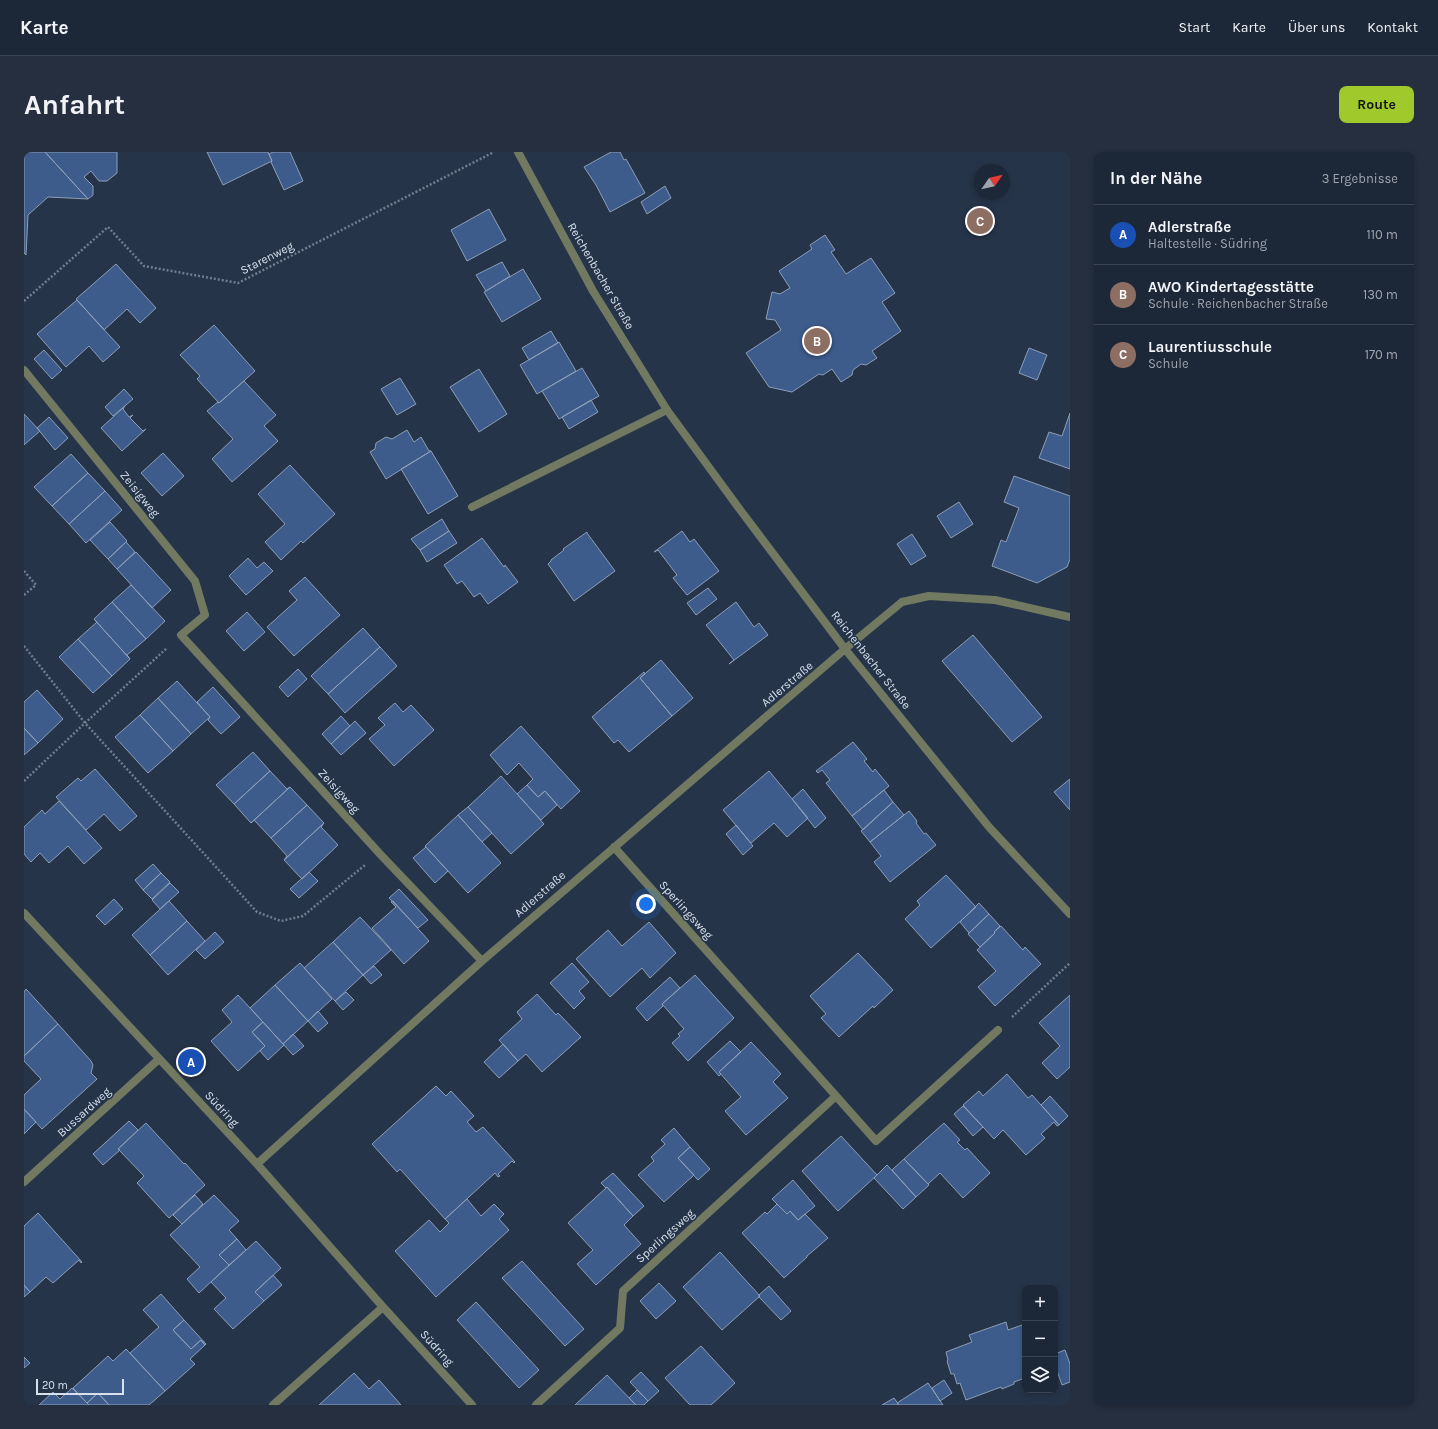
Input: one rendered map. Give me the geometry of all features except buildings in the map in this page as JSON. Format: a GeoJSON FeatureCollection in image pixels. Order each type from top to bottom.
{"type":"FeatureCollection","features":[{"type":"Feature","properties":{"kind":"street","name":"Reichenbacher Straße"},"geometry":{"type":"LineString","coordinates":[[518,152],[593,291],[667,410],[845,649],[989,827],[1070,914]]}},
{"type":"Feature","properties":{"kind":"street","name":"Zeisigweg"},"geometry":{"type":"LineString","coordinates":[[24,370],[195,581],[205,615],[181,635],[380,854],[482,961]]}},
{"type":"Feature","properties":{"kind":"street"},"geometry":{"type":"LineString","coordinates":[[472,507],[667,410]]}},
{"type":"Feature","properties":{"kind":"street","name":"Adlerstraße"},"geometry":{"type":"LineString","coordinates":[[257,1164],[482,961],[845,649],[902,602],[929,596],[960,597],[995,600],[1070,616]]}},
{"type":"Feature","properties":{"kind":"street","name":"Sperlingsweg"},"geometry":{"type":"LineString","coordinates":[[614,847],[876,1141],[998,1030]]}},
{"type":"Feature","properties":{"kind":"street","name":"Südring"},"geometry":{"type":"LineString","coordinates":[[24,914],[257,1164],[472,1405]]}},
{"type":"Feature","properties":{"kind":"street","name":"Bussardweg"},"geometry":{"type":"LineString","coordinates":[[24,1182],[159,1059]]}},
{"type":"Feature","properties":{"kind":"street","name":"Sperlingsweg"},"geometry":{"type":"LineString","coordinates":[[536,1405],[620,1328],[623,1291],[836,1096]]}},
{"type":"Feature","properties":{"kind":"street"},"geometry":{"type":"LineString","coordinates":[[273,1405],[383,1307]]}},
{"type":"Feature","properties":{"kind":"path","name":"Starenweg"},"geometry":{"type":"LineString","coordinates":[[24,301],[108,227],[144,266],[238,283],[494,152]]}},
{"type":"Feature","properties":{"kind":"path"},"geometry":{"type":"LineString","coordinates":[[24,571],[36,585],[24,595]]}},
{"type":"Feature","properties":{"kind":"path"},"geometry":{"type":"LineString","coordinates":[[24,781],[181,635]]}},
{"type":"Feature","properties":{"kind":"path"},"geometry":{"type":"LineString","coordinates":[[24,646],[85,723],[257,912],[281,920],[303,916],[380,854]]}},
{"type":"Feature","properties":{"kind":"path"},"geometry":{"type":"LineString","coordinates":[[998,1030],[1070,963]]}},
{"type":"Feature","properties":{"kind":"place","name":"Laurentiusschule"},"geometry":{"type":"Point","coordinates":[980,221]}},
{"type":"Feature","properties":{"kind":"place","name":"AWO Kindertagesstätte"},"geometry":{"type":"Point","coordinates":[817,341]}},
{"type":"Feature","properties":{"kind":"place","name":"Adlerstraße"},"geometry":{"type":"Point","coordinates":[191,1062]}}]}
